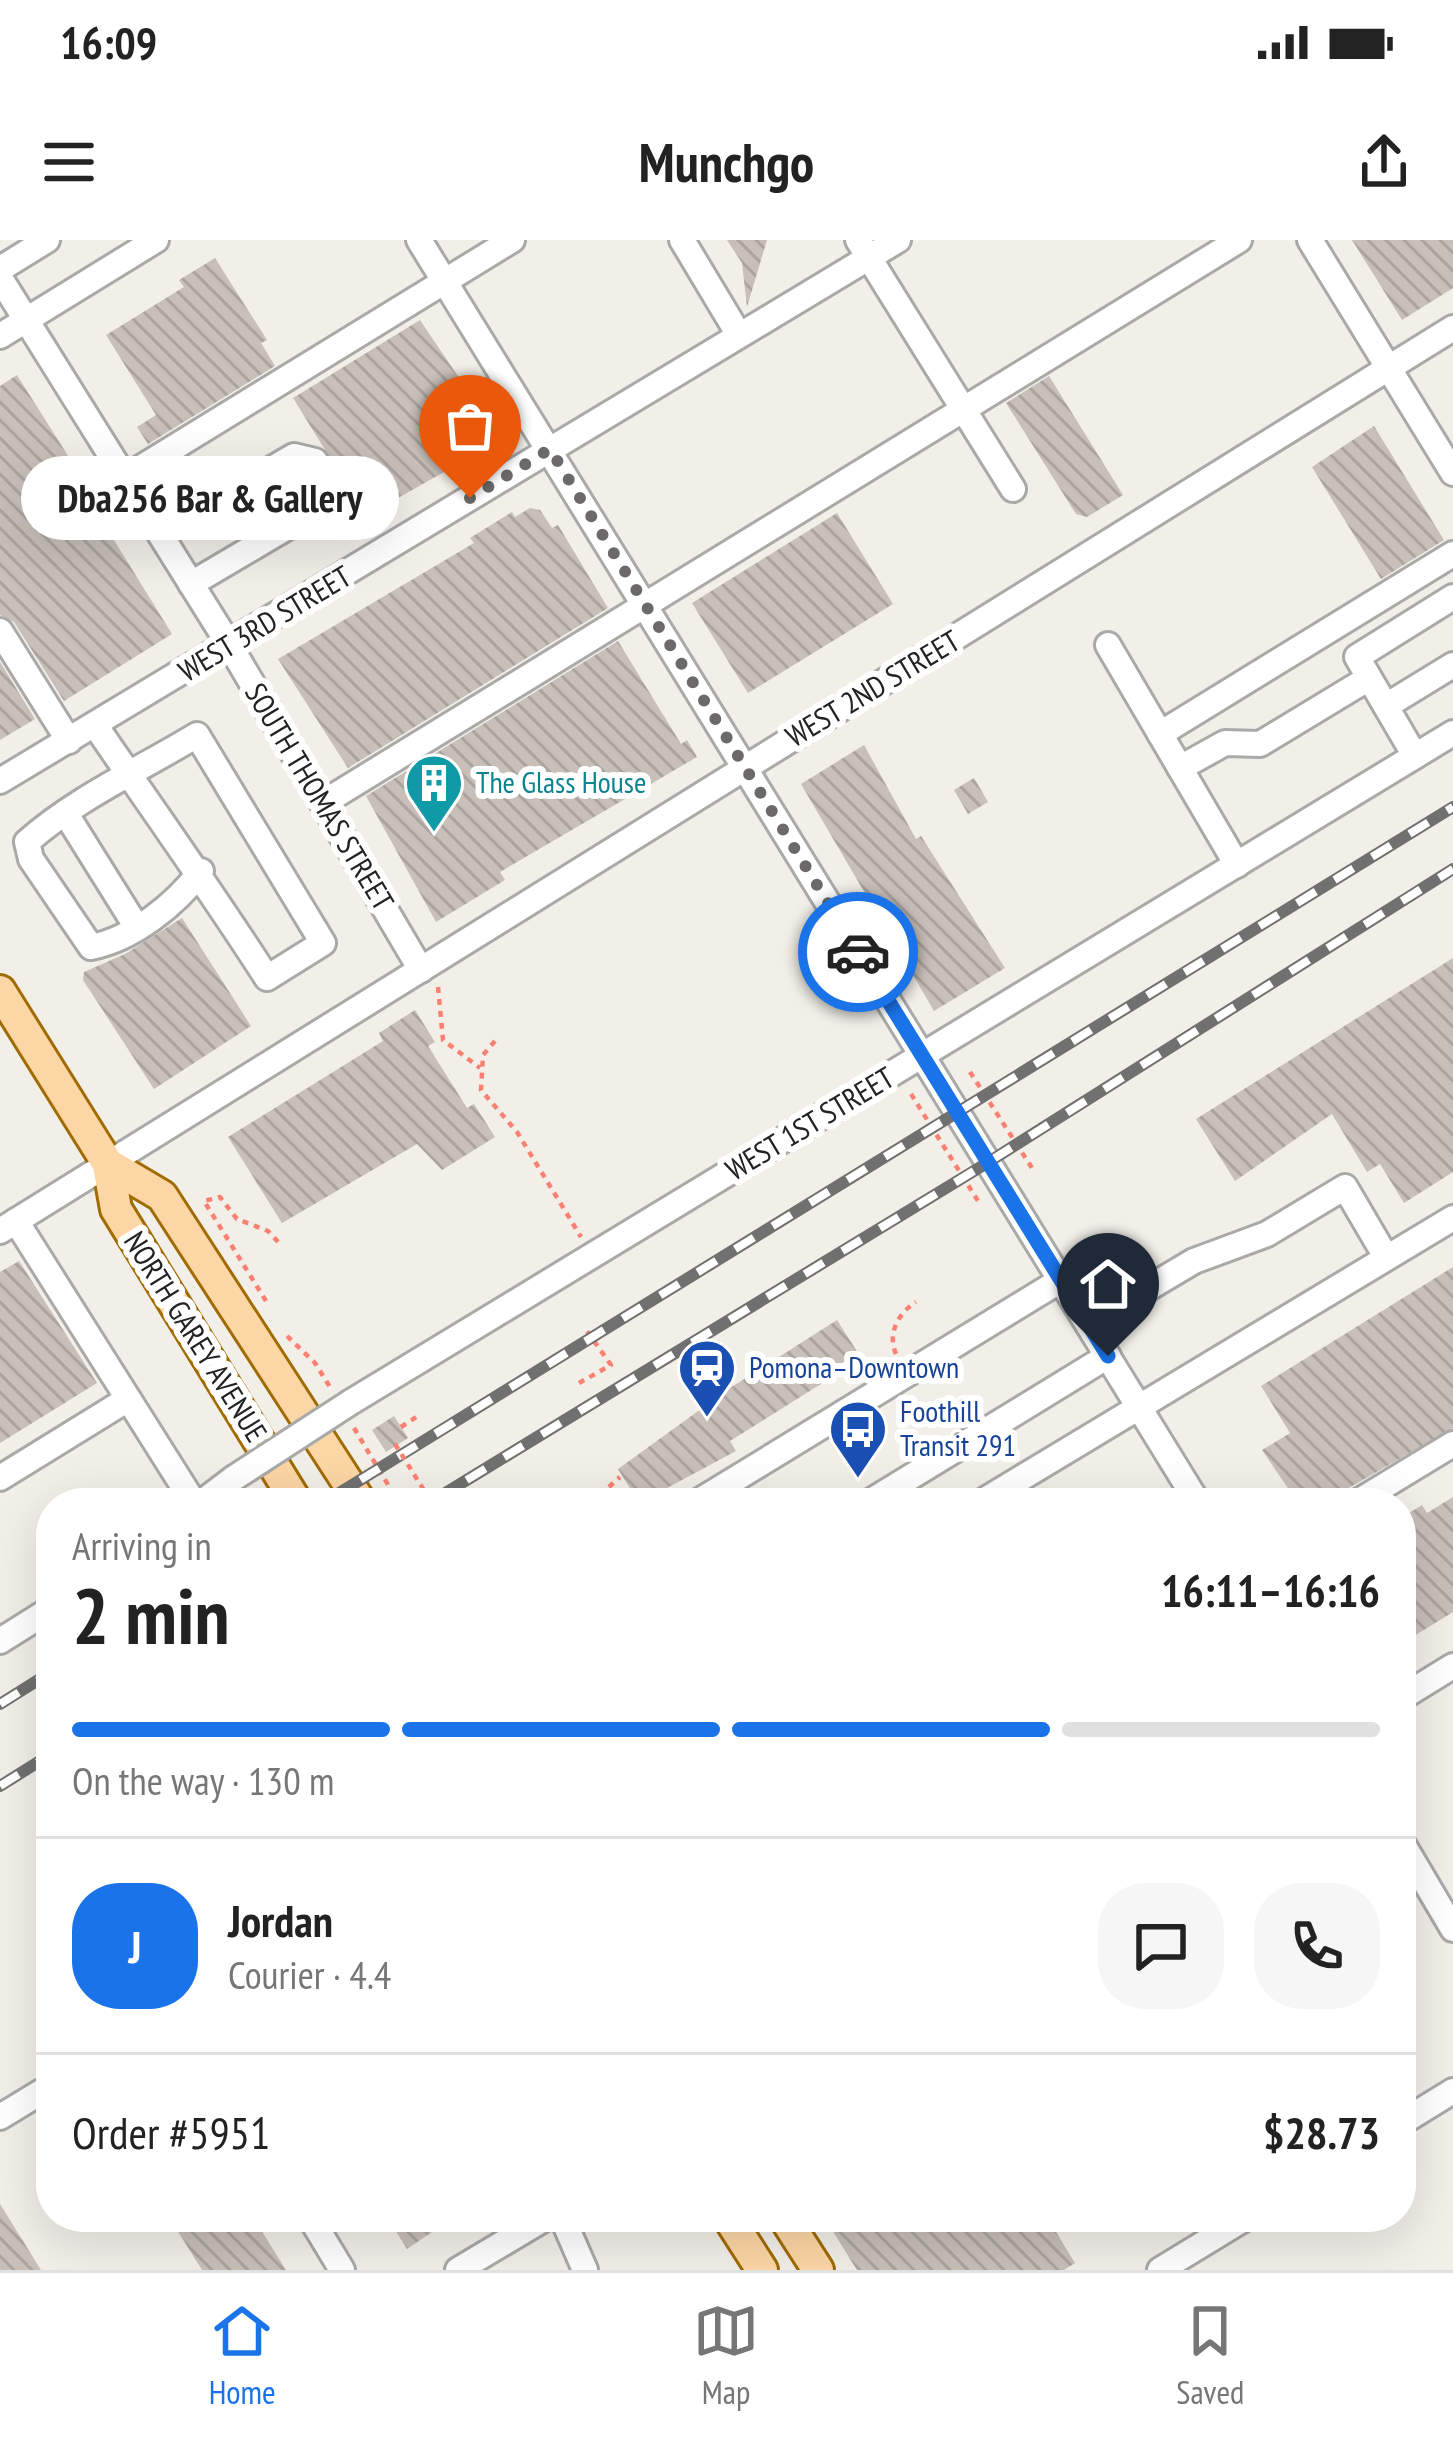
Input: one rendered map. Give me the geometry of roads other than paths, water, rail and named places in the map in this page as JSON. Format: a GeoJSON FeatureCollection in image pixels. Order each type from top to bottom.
{"type":"FeatureCollection","features":[{"type":"Feature","properties":{"kind":"main road"},"geometry":{"type":"LineString","coordinates":[[0,991],[108,1164]]}},
{"type":"Feature","properties":{"kind":"main road","name":"NORTH GAREY AVENUE"},"geometry":{"type":"LineString","coordinates":[[108,1164],[162,1196],[351,1488]]}},
{"type":"Feature","properties":{"kind":"main road","name":"NORTH GAREY AVENUE"},"geometry":{"type":"LineString","coordinates":[[108,1164],[116,1209],[288,1488]]}},
{"type":"Feature","properties":{"kind":"main road"},"geometry":{"type":"LineString","coordinates":[[738,2232],[762,2270]]}},
{"type":"Feature","properties":{"kind":"main road"},"geometry":{"type":"LineString","coordinates":[[794,2232],[818,2270]]}},
{"type":"Feature","properties":{"kind":"street"},"geometry":{"type":"LineString","coordinates":[[0,273],[47,240]]}},
{"type":"Feature","properties":{"kind":"street"},"geometry":{"type":"LineString","coordinates":[[0,336],[157,240]]}},
{"type":"Feature","properties":{"kind":"street"},"geometry":{"type":"LineString","coordinates":[[419,240],[1189,1488]]}},
{"type":"Feature","properties":{"kind":"street"},"geometry":{"type":"LineString","coordinates":[[126,477],[512,240]]}},
{"type":"Feature","properties":{"kind":"street"},"geometry":{"type":"LineString","coordinates":[[682,240],[739,335]]}},
{"type":"Feature","properties":{"kind":"street","name":"WEST 3RD STREET"},"geometry":{"type":"LineString","coordinates":[[0,781],[739,335],[864,249],[898,240]]}},
{"type":"Feature","properties":{"kind":"street"},"geometry":{"type":"LineString","coordinates":[[323,803],[648,608],[1239,240]]}},
{"type":"Feature","properties":{"kind":"street"},"geometry":{"type":"LineString","coordinates":[[1310,240],[1453,473]]}},
{"type":"Feature","properties":{"kind":"street"},"geometry":{"type":"LineString","coordinates":[[864,249],[1013,489]]}},
{"type":"Feature","properties":{"kind":"street","name":"SOUTH THOMAS STREET"},"geometry":{"type":"LineString","coordinates":[[0,273],[430,979]]}},
{"type":"Feature","properties":{"kind":"street","name":"WEST 2ND STREET"},"geometry":{"type":"LineString","coordinates":[[8,1226],[430,979],[746,766],[1065,573],[1453,328]]}},
{"type":"Feature","properties":{"kind":"street"},"geometry":{"type":"LineString","coordinates":[[161,534],[294,456],[315,461],[331,487],[323,506],[191,584]]}},
{"type":"Feature","properties":{"kind":"street"},"geometry":{"type":"LineString","coordinates":[[1160,734],[1453,554]]}},
{"type":"Feature","properties":{"kind":"street"},"geometry":{"type":"LineString","coordinates":[[1180,768],[1226,742],[1260,744],[1453,597]]}},
{"type":"Feature","properties":{"kind":"street"},"geometry":{"type":"LineString","coordinates":[[0,632],[69,741]]}},
{"type":"Feature","properties":{"kind":"street"},"geometry":{"type":"LineString","coordinates":[[1108,645],[1237,865]]}},
{"type":"Feature","properties":{"kind":"street"},"geometry":{"type":"LineString","coordinates":[[1386,706],[1453,665]]}},
{"type":"Feature","properties":{"kind":"street"},"geometry":{"type":"LineString","coordinates":[[1363,667],[1415,756]]}},
{"type":"Feature","properties":{"kind":"street"},"geometry":{"type":"LineString","coordinates":[[95,725],[129,776],[201,871],[267,978],[323,943],[197,735],[129,776],[66,814],[27,842],[31,859],[78,935],[98,946],[180,899],[201,871]]}},
{"type":"Feature","properties":{"kind":"street","name":"WEST 1ST STREET"},"geometry":{"type":"LineString","coordinates":[[220,1488],[1453,733]]}},
{"type":"Feature","properties":{"kind":"street"},"geometry":{"type":"LineString","coordinates":[[66,814],[136,926]]}},
{"type":"Feature","properties":{"kind":"street"},"geometry":{"type":"LineString","coordinates":[[1088,1324],[1194,1261],[1268,1234],[1345,1187],[1386,1258]]}},
{"type":"Feature","properties":{"kind":"street"},"geometry":{"type":"LineString","coordinates":[[1004,1488],[1453,1218]]}},
{"type":"Feature","properties":{"kind":"street"},"geometry":{"type":"LineString","coordinates":[[8,1226],[188,1488]]}},
{"type":"Feature","properties":{"kind":"street"},"geometry":{"type":"LineString","coordinates":[[721,1488],[1061,1280]]}},
{"type":"Feature","properties":{"kind":"street"},"geometry":{"type":"LineString","coordinates":[[892,1488],[1108,1356]]}},
{"type":"Feature","properties":{"kind":"street"},"geometry":{"type":"LineString","coordinates":[[0,1478],[128,1399]]}},
{"type":"Feature","properties":{"kind":"street"},"geometry":{"type":"LineString","coordinates":[[1381,1488],[1453,1444]]}},
{"type":"Feature","properties":{"kind":"street"},"geometry":{"type":"LineString","coordinates":[[0,1641],[36,1618]]}},
{"type":"Feature","properties":{"kind":"street"},"geometry":{"type":"LineString","coordinates":[[1416,1689],[1453,1666]]}},
{"type":"Feature","properties":{"kind":"street"},"geometry":{"type":"LineString","coordinates":[[1416,1857],[1443,1888],[1453,1929]]}},
{"type":"Feature","properties":{"kind":"street"},"geometry":{"type":"LineString","coordinates":[[1416,2114],[1453,2091]]}},
{"type":"Feature","properties":{"kind":"street"},"geometry":{"type":"LineString","coordinates":[[0,2117],[36,2095]]}},
{"type":"Feature","properties":{"kind":"street"},"geometry":{"type":"LineString","coordinates":[[319,2232],[342,2270]]}},
{"type":"Feature","properties":{"kind":"street"},"geometry":{"type":"LineString","coordinates":[[458,2270],[522,2232]]}},
{"type":"Feature","properties":{"kind":"street"},"geometry":{"type":"LineString","coordinates":[[569,2232],[585,2270]]}},
{"type":"Feature","properties":{"kind":"street"},"geometry":{"type":"LineString","coordinates":[[1160,2270],[1222,2232]]}},
{"type":"Feature","properties":{"kind":"railway"},"geometry":{"type":"LineString","coordinates":[[347,1488],[1453,807]]}},
{"type":"Feature","properties":{"kind":"railway"},"geometry":{"type":"LineString","coordinates":[[454,1488],[987,1163],[1453,869]]}},
{"type":"Feature","properties":{"kind":"railway"},"geometry":{"type":"LineString","coordinates":[[0,1704],[36,1681]]}},
{"type":"Feature","properties":{"kind":"railway"},"geometry":{"type":"LineString","coordinates":[[0,1786],[36,1763]]}},
{"type":"Feature","properties":{"kind":"place","name":"Dba256 Bar & Gallery"},"geometry":{"type":"Point","coordinates":[470,498]}},
{"type":"Feature","properties":{"kind":"place","name":"The Glass House"},"geometry":{"type":"Point","coordinates":[434,834]}},
{"type":"Feature","properties":{"kind":"place","name":"Pomona–Downtown"},"geometry":{"type":"Point","coordinates":[707,1419]}},
{"type":"Feature","properties":{"kind":"place","name":"Foothill Transit 291"},"geometry":{"type":"Point","coordinates":[858,1480]}}]}
